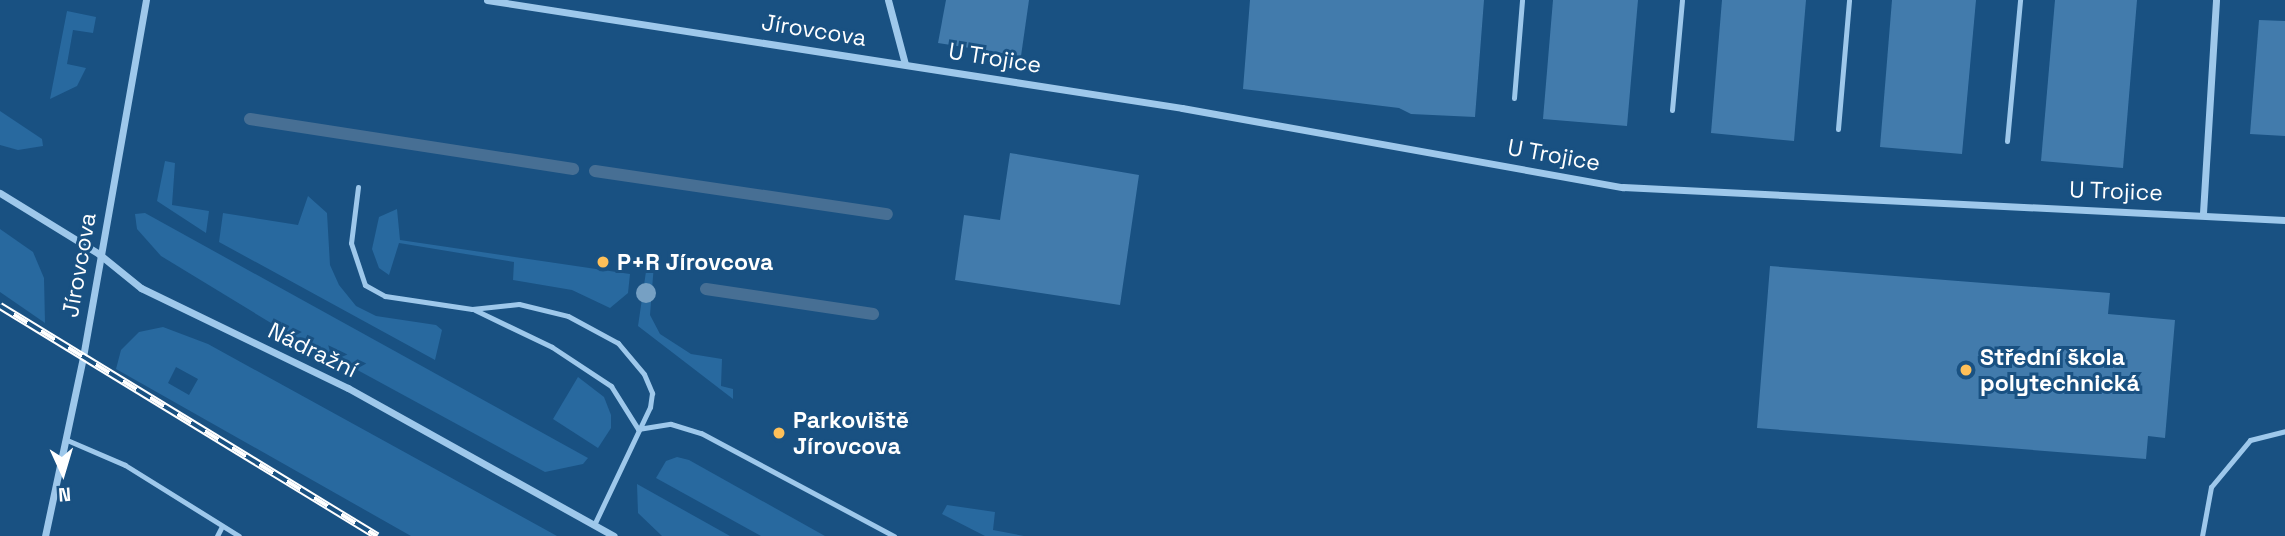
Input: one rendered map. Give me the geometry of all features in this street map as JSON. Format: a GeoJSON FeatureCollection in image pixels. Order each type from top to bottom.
{"type":"FeatureCollection","features":[{"type":"Feature","properties":{"kind":"street","name":"Jírovcova"},"geometry":{"type":"LineString","coordinates":[[45,536],[67,440],[146,0]]}},
{"type":"Feature","properties":{"kind":"street","name":"Jírovcova"},"geometry":{"type":"LineString","coordinates":[[487,0],[905,64],[888,0]]}},
{"type":"Feature","properties":{"kind":"street"},"geometry":{"type":"LineString","coordinates":[[2203,214],[2216,0]]}},
{"type":"Feature","properties":{"kind":"street","name":"U Trojice"},"geometry":{"type":"LineString","coordinates":[[905,64],[1623,187],[2285,220]]}},
{"type":"Feature","properties":{"kind":"street","name":"Nádražní"},"geometry":{"type":"LineString","coordinates":[[0,193],[99,254],[141,288],[348,388],[614,536]]}},
{"type":"Feature","properties":{"kind":"lane"},"geometry":{"type":"LineString","coordinates":[[1514,98],[1522,0]]}},
{"type":"Feature","properties":{"kind":"lane"},"geometry":{"type":"LineString","coordinates":[[1672,110],[1682,0]]}},
{"type":"Feature","properties":{"kind":"lane"},"geometry":{"type":"LineString","coordinates":[[1838,129],[1849,0]]}},
{"type":"Feature","properties":{"kind":"lane"},"geometry":{"type":"LineString","coordinates":[[2007,141],[2020,0]]}},
{"type":"Feature","properties":{"kind":"lane"},"geometry":{"type":"LineString","coordinates":[[358,187],[351,243],[365,285],[385,296],[472,309],[519,304],[568,316],[618,342],[644,374],[652,393],[594,525]]}},
{"type":"Feature","properties":{"kind":"lane"},"geometry":{"type":"LineString","coordinates":[[472,309],[552,347],[611,386],[638,429]]}},
{"type":"Feature","properties":{"kind":"lane"},"geometry":{"type":"LineString","coordinates":[[638,429],[671,424],[701,433],[894,536]]}},
{"type":"Feature","properties":{"kind":"lane"},"geometry":{"type":"LineString","coordinates":[[2202,536],[2211,487],[2249,440],[2285,430]]}},
{"type":"Feature","properties":{"kind":"lane"},"geometry":{"type":"LineString","coordinates":[[67,440],[125,464],[239,536]]}},
{"type":"Feature","properties":{"kind":"lane"},"geometry":{"type":"LineString","coordinates":[[217,536],[222,526]]}},
{"type":"Feature","properties":{"kind":"shaded area"},"geometry":{"type":"Polygon","coordinates":[[[67,11],[96,17],[93,33],[73,30],[67,64],[86,68],[77,86],[50,99],[67,11]]]}},
{"type":"Feature","properties":{"kind":"shaded area"},"geometry":{"type":"Polygon","coordinates":[[[0,111],[42,139],[43,146],[18,150],[0,145],[0,111]]]}},
{"type":"Feature","properties":{"kind":"shaded area"},"geometry":{"type":"Polygon","coordinates":[[[165,161],[175,163],[172,205],[209,211],[206,233],[157,201],[165,161]]]}},
{"type":"Feature","properties":{"kind":"shaded area"},"geometry":{"type":"Polygon","coordinates":[[[308,196],[327,213],[330,265],[339,285],[356,306],[376,316],[436,325],[442,330],[435,360],[219,242],[223,213],[298,225],[308,196]]]}},
{"type":"Feature","properties":{"kind":"shaded area"},"geometry":{"type":"Polygon","coordinates":[[[397,209],[400,240],[630,274],[628,293],[610,308],[572,290],[513,280],[514,262],[399,243],[389,275],[379,268],[372,249],[379,217],[397,209]]]}},
{"type":"Feature","properties":{"kind":"shaded area"},"geometry":{"type":"Polygon","coordinates":[[[145,213],[588,458],[583,464],[545,472],[271,323],[161,256],[137,229],[135,214],[145,213]]]}},
{"type":"Feature","properties":{"kind":"shaded area"},"geometry":{"type":"Polygon","coordinates":[[[0,229],[33,252],[44,278],[45,323],[0,292],[0,229]]]}},
{"type":"Feature","properties":{"kind":"shaded area"},"geometry":{"type":"Polygon","coordinates":[[[649,251],[654,264],[650,315],[660,334],[691,354],[722,359],[721,386],[733,389],[733,399],[638,326],[649,251]]]}},
{"type":"Feature","properties":{"kind":"shaded area"},"geometry":{"type":"Polygon","coordinates":[[[163,327],[208,344],[557,536],[411,536],[116,369],[121,350],[139,332],[163,327]],[[176,367],[168,383],[189,395],[198,379],[176,367]]]}},
{"type":"Feature","properties":{"kind":"shaded area"},"geometry":{"type":"Polygon","coordinates":[[[578,377],[604,397],[611,415],[611,428],[598,448],[553,419],[578,377]]]}},
{"type":"Feature","properties":{"kind":"shaded area"},"geometry":{"type":"Polygon","coordinates":[[[677,457],[689,460],[825,536],[761,536],[656,478],[666,461],[677,457]]]}},
{"type":"Feature","properties":{"kind":"shaded area"},"geometry":{"type":"Polygon","coordinates":[[[637,484],[730,536],[662,536],[638,513],[637,484]]]}},
{"type":"Feature","properties":{"kind":"shaded area"},"geometry":{"type":"Polygon","coordinates":[[[947,505],[995,512],[993,530],[1024,536],[985,536],[942,514],[947,505]]]}},
{"type":"Feature","properties":{"kind":"building"},"geometry":{"type":"Polygon","coordinates":[[[946,0],[1029,0],[1021,56],[938,43],[946,0]]]}},
{"type":"Feature","properties":{"kind":"building"},"geometry":{"type":"Polygon","coordinates":[[[1250,0],[1484,0],[1475,117],[1411,114],[1399,108],[1243,89],[1250,0]]]}},
{"type":"Feature","properties":{"kind":"building"},"geometry":{"type":"Polygon","coordinates":[[[1553,0],[1638,0],[1627,126],[1543,119],[1553,0]]]}},
{"type":"Feature","properties":{"kind":"building"},"geometry":{"type":"Polygon","coordinates":[[[1722,0],[1806,0],[1794,141],[1711,133],[1722,0]]]}},
{"type":"Feature","properties":{"kind":"building"},"geometry":{"type":"Polygon","coordinates":[[[1892,0],[1976,0],[1962,154],[1880,147],[1892,0]]]}},
{"type":"Feature","properties":{"kind":"building"},"geometry":{"type":"Polygon","coordinates":[[[2055,0],[2137,0],[2123,168],[2041,161],[2055,0]]]}},
{"type":"Feature","properties":{"kind":"building"},"geometry":{"type":"Polygon","coordinates":[[[2259,20],[2285,21],[2285,136],[2250,134],[2259,20]]]}},
{"type":"Feature","properties":{"kind":"building"},"geometry":{"type":"Polygon","coordinates":[[[1010,153],[1139,175],[1120,305],[955,280],[964,215],[1000,220],[1010,153]]]}},
{"type":"Feature","properties":{"kind":"building","name":"Střední škola polytechnická"},"geometry":{"type":"Polygon","coordinates":[[[1770,266],[2110,293],[2108,314],[2175,320],[2165,438],[2148,436],[2146,459],[1757,428],[1770,266]]]}},
{"type":"Feature","properties":{"kind":"waterway"},"geometry":{"type":"LineString","coordinates":[[250,119],[573,169]]}},
{"type":"Feature","properties":{"kind":"waterway"},"geometry":{"type":"LineString","coordinates":[[595,171],[887,214]]}},
{"type":"Feature","properties":{"kind":"waterway"},"geometry":{"type":"LineString","coordinates":[[706,289],[873,314]]}},
{"type":"Feature","properties":{"kind":"railway"},"geometry":{"type":"LineString","coordinates":[[0,306],[377,536]]}},
{"type":"Feature","properties":{"kind":"place","name":"P+R Jírovcova"},"geometry":{"type":"Point","coordinates":[603,262]}},
{"type":"Feature","properties":{"kind":"place","name":"Střední škola polytechnická"},"geometry":{"type":"Point","coordinates":[1966,370]}},
{"type":"Feature","properties":{"kind":"place","name":"Parkoviště Jírovcova"},"geometry":{"type":"Point","coordinates":[779,433]}}]}
